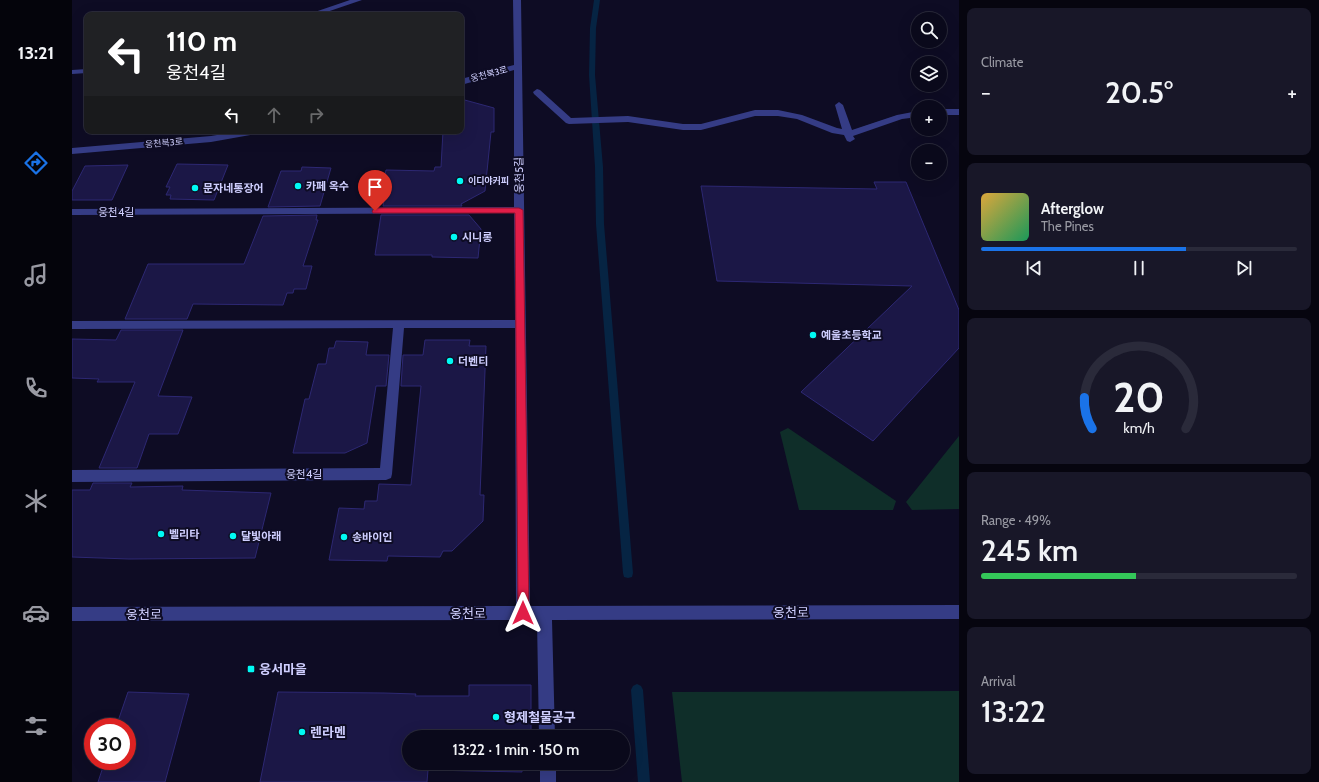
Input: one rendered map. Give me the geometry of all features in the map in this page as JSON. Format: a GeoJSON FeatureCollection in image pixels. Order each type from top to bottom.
{"type":"FeatureCollection","features":[{"type":"Feature","properties":{"kind":"street"},"geometry":{"type":"LineString","coordinates":[[320,12],[358,0]]}},
{"type":"Feature","properties":{"kind":"street","name":"웅천5길"},"geometry":{"type":"LineString","coordinates":[[517,0],[523,613]]}},
{"type":"Feature","properties":{"kind":"street","name":"웅천북3로"},"geometry":{"type":"LineString","coordinates":[[464,81],[517,67]]}},
{"type":"Feature","properties":{"kind":"street"},"geometry":{"type":"LineString","coordinates":[[72,72],[84,71]]}},
{"type":"Feature","properties":{"kind":"street"},"geometry":{"type":"LineString","coordinates":[[538,92],[569,122],[613,121],[628,119],[683,127],[701,127],[755,113],[778,113],[799,117],[849,136],[900,117],[911,115]]}},
{"type":"Feature","properties":{"kind":"street"},"geometry":{"type":"LineString","coordinates":[[840,105],[849,136]]}},
{"type":"Feature","properties":{"kind":"street"},"geometry":{"type":"LineString","coordinates":[[947,112],[959,112]]}},
{"type":"Feature","properties":{"kind":"street","name":"웅천북3로"},"geometry":{"type":"LineString","coordinates":[[72,151],[211,139],[239,134]]}},
{"type":"Feature","properties":{"kind":"street","name":"웅천4길"},"geometry":{"type":"LineString","coordinates":[[72,212],[519,210]]}},
{"type":"Feature","properties":{"kind":"street","name":"웅천4길"},"geometry":{"type":"LineString","coordinates":[[72,476],[386,474],[399,324]]}},
{"type":"Feature","properties":{"kind":"street"},"geometry":{"type":"LineString","coordinates":[[72,325],[520,324]]}},
{"type":"Feature","properties":{"kind":"street","name":"웅천로"},"geometry":{"type":"LineString","coordinates":[[72,614],[959,612]]}},
{"type":"Feature","properties":{"kind":"street"},"geometry":{"type":"LineString","coordinates":[[544,613],[547,730]]}},
{"type":"Feature","properties":{"kind":"street"},"geometry":{"type":"LineString","coordinates":[[548,770],[548,782]]}},
{"type":"Feature","properties":{"kind":"green space"},"geometry":{"type":"Polygon","coordinates":[[[788,428],[896,501],[893,510],[799,510],[780,432],[788,428]]]}},
{"type":"Feature","properties":{"kind":"green space"},"geometry":{"type":"Polygon","coordinates":[[[959,436],[959,509],[912,510],[906,502],[959,436]]]}},
{"type":"Feature","properties":{"kind":"green space"},"geometry":{"type":"Polygon","coordinates":[[[959,691],[959,782],[682,782],[672,692],[959,691]]]}},
{"type":"Feature","properties":{"kind":"building"},"geometry":{"type":"Polygon","coordinates":[[[464,100],[494,108],[494,132],[491,132],[485,191],[461,204],[462,206],[383,206],[384,200],[380,200],[386,170],[434,171],[435,167],[441,167],[443,134],[464,134],[464,100]]]}},
{"type":"Feature","properties":{"kind":"building"},"geometry":{"type":"Polygon","coordinates":[[[177,164],[228,165],[214,200],[170,199],[171,195],[166,195],[170,187],[166,187],[177,164]]]}},
{"type":"Feature","properties":{"kind":"building"},"geometry":{"type":"Polygon","coordinates":[[[128,165],[112,200],[72,200],[72,191],[85,166],[128,165]]]}},
{"type":"Feature","properties":{"kind":"building"},"geometry":{"type":"Polygon","coordinates":[[[302,167],[331,168],[320,206],[268,207],[281,171],[301,171],[302,167]]]}},
{"type":"Feature","properties":{"kind":"building","name":"예울초등학교"},"geometry":{"type":"Polygon","coordinates":[[[874,182],[906,182],[959,310],[959,348],[873,441],[801,392],[912,286],[717,281],[701,186],[877,189],[874,182]]]}},
{"type":"Feature","properties":{"kind":"building"},"geometry":{"type":"Polygon","coordinates":[[[317,215],[316,220],[318,220],[303,266],[312,266],[306,289],[294,289],[293,293],[287,293],[283,305],[193,304],[187,319],[125,319],[148,264],[244,264],[263,216],[317,215]]]}},
{"type":"Feature","properties":{"kind":"building"},"geometry":{"type":"Polygon","coordinates":[[[381,215],[469,215],[481,229],[478,258],[432,257],[432,255],[375,255],[381,215]]]}},
{"type":"Feature","properties":{"kind":"building"},"geometry":{"type":"Polygon","coordinates":[[[121,330],[183,330],[158,396],[192,397],[178,434],[149,434],[137,468],[99,468],[135,382],[97,382],[99,379],[72,378],[72,339],[116,340],[121,330]]]}},
{"type":"Feature","properties":{"kind":"building"},"geometry":{"type":"Polygon","coordinates":[[[425,340],[470,340],[469,346],[486,346],[480,495],[484,495],[483,521],[452,551],[443,551],[440,557],[388,556],[387,561],[329,560],[339,508],[364,509],[365,501],[377,501],[379,484],[411,485],[421,386],[401,386],[403,355],[423,355],[425,340]]]}},
{"type":"Feature","properties":{"kind":"building"},"geometry":{"type":"Polygon","coordinates":[[[336,341],[368,342],[366,355],[389,355],[386,386],[376,386],[367,443],[345,453],[293,453],[305,399],[309,399],[318,364],[326,364],[329,348],[334,348],[336,341]]]}},
{"type":"Feature","properties":{"kind":"building"},"geometry":{"type":"Polygon","coordinates":[[[93,483],[132,483],[130,487],[183,486],[182,490],[271,493],[255,558],[129,559],[72,557],[72,490],[90,490],[93,483]]]}},
{"type":"Feature","properties":{"kind":"building"},"geometry":{"type":"Polygon","coordinates":[[[469,685],[531,685],[531,730],[402,730],[402,770],[428,770],[427,782],[260,782],[278,692],[384,693],[416,694],[415,696],[469,696],[469,685]]]}},
{"type":"Feature","properties":{"kind":"building"},"geometry":{"type":"Polygon","coordinates":[[[128,692],[189,694],[165,782],[98,782],[102,770],[136,770],[136,718],[119,718],[128,692]]]}},
{"type":"Feature","properties":{"kind":"building"},"geometry":{"type":"Polygon","coordinates":[[[428,770],[522,770],[522,772],[428,770]]]}},
{"type":"Feature","properties":{"kind":"waterway"},"geometry":{"type":"LineString","coordinates":[[597,0],[593,28],[592,75],[599,167],[600,224],[628,573]]}},
{"type":"Feature","properties":{"kind":"waterway"},"geometry":{"type":"LineString","coordinates":[[637,690],[644,782]]}},
{"type":"Feature","properties":{"kind":"place","name":"이디야커피"},"geometry":{"type":"Point","coordinates":[460,181]}},
{"type":"Feature","properties":{"kind":"place","name":"카페 옥수"},"geometry":{"type":"Point","coordinates":[298,186]}},
{"type":"Feature","properties":{"kind":"place","name":"문자네통장어"},"geometry":{"type":"Point","coordinates":[195,188]}},
{"type":"Feature","properties":{"kind":"place","name":"시니롱"},"geometry":{"type":"Point","coordinates":[454,237]}},
{"type":"Feature","properties":{"kind":"place","name":"예울초등학교"},"geometry":{"type":"Point","coordinates":[813,335]}},
{"type":"Feature","properties":{"kind":"place","name":"더벤티"},"geometry":{"type":"Point","coordinates":[450,361]}},
{"type":"Feature","properties":{"kind":"place","name":"벨리타"},"geometry":{"type":"Point","coordinates":[161,534]}},
{"type":"Feature","properties":{"kind":"place","name":"달빛아래"},"geometry":{"type":"Point","coordinates":[233,536]}},
{"type":"Feature","properties":{"kind":"place","name":"송바이인"},"geometry":{"type":"Point","coordinates":[344,537]}},
{"type":"Feature","properties":{"kind":"place","name":"웅서마을"},"geometry":{"type":"Point","coordinates":[251,669]}},
{"type":"Feature","properties":{"kind":"place","name":"형제철물공구"},"geometry":{"type":"Point","coordinates":[496,717]}},
{"type":"Feature","properties":{"kind":"place","name":"렌라멘"},"geometry":{"type":"Point","coordinates":[302,732]}},
{"type":"Feature","properties":{"kind":"route"},"geometry":{"type":"LineString","coordinates":[[375,211],[519,210],[523,613]]}}]}
